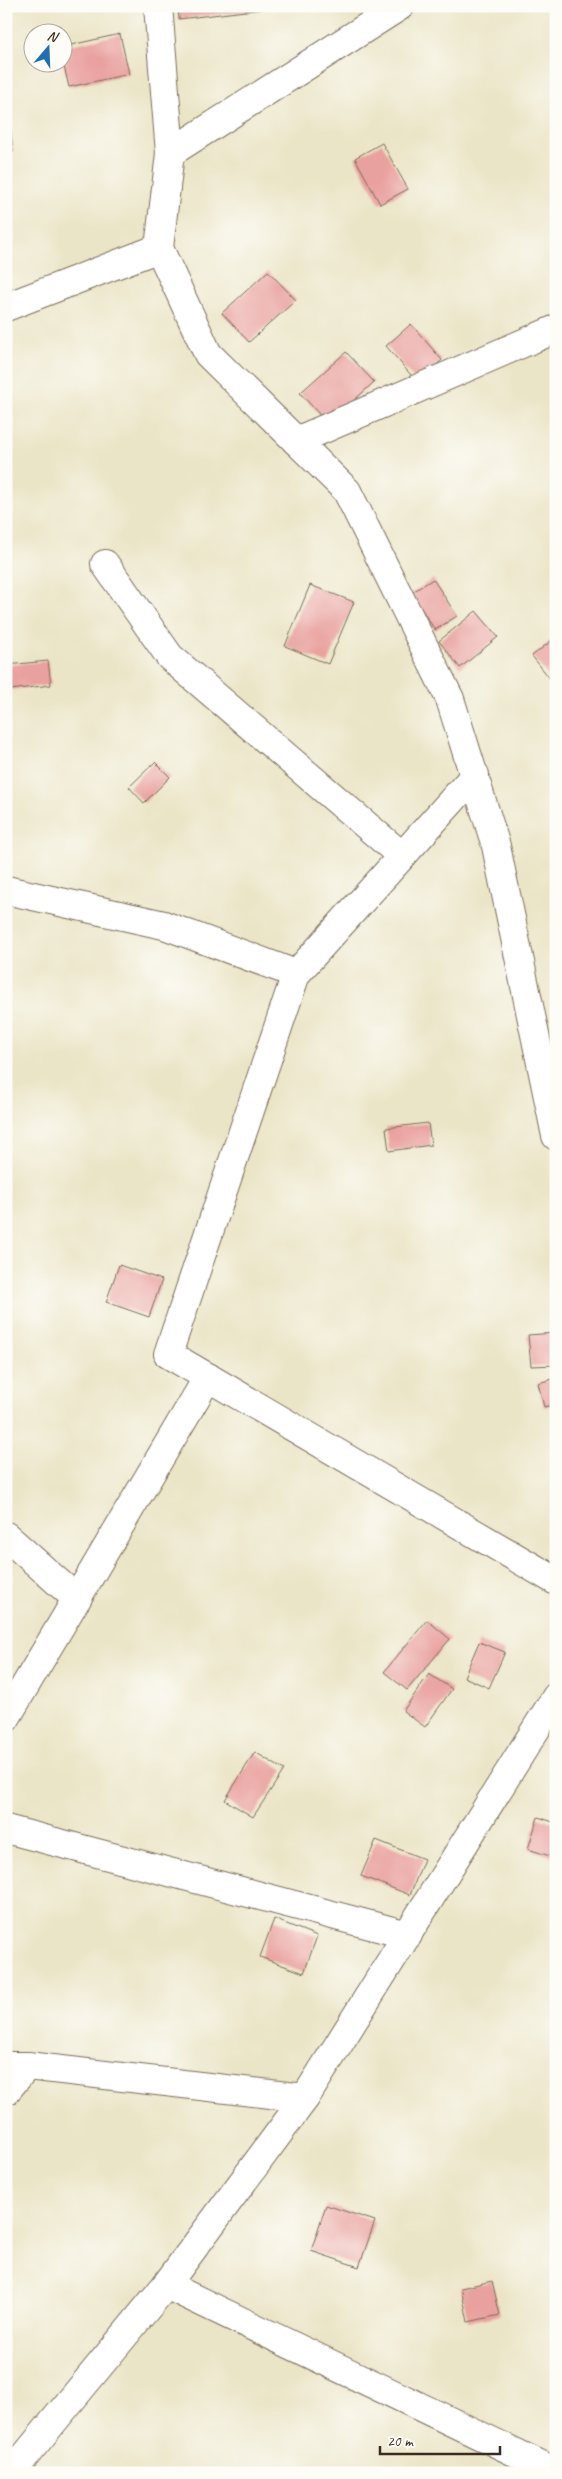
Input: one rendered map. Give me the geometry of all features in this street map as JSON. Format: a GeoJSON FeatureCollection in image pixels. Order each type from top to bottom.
{"type":"FeatureCollection","features":[{"type":"Feature","properties":{"kind":"street"},"geometry":{"type":"LineString","coordinates":[[158,6],[170,152],[159,248],[208,354],[347,491],[450,699],[496,846],[556,1136]]}},
{"type":"Feature","properties":{"kind":"street"},"geometry":{"type":"LineString","coordinates":[[170,152],[400,6]]}},
{"type":"Feature","properties":{"kind":"street"},"geometry":{"type":"LineString","coordinates":[[6,307],[159,248]]}},
{"type":"Feature","properties":{"kind":"street"},"geometry":{"type":"LineString","coordinates":[[296,441],[556,329]]}},
{"type":"Feature","properties":{"kind":"street"},"geometry":{"type":"LineString","coordinates":[[105,564],[170,657],[402,856]]}},
{"type":"Feature","properties":{"kind":"street"},"geometry":{"type":"LineString","coordinates":[[475,775],[296,974],[168,1354],[556,1581]]}},
{"type":"Feature","properties":{"kind":"street"},"geometry":{"type":"LineString","coordinates":[[6,890],[164,925],[296,974]]}},
{"type":"Feature","properties":{"kind":"street"},"geometry":{"type":"LineString","coordinates":[[6,1718],[208,1377]]}},
{"type":"Feature","properties":{"kind":"street"},"geometry":{"type":"LineString","coordinates":[[6,1536],[76,1599]]}},
{"type":"Feature","properties":{"kind":"street"},"geometry":{"type":"LineString","coordinates":[[11,2473],[166,2285],[306,2098],[556,1698]]}},
{"type":"Feature","properties":{"kind":"street"},"geometry":{"type":"LineString","coordinates":[[6,1829],[408,1935]]}},
{"type":"Feature","properties":{"kind":"street"},"geometry":{"type":"LineString","coordinates":[[6,2091],[17,2066],[306,2098]]}},
{"type":"Feature","properties":{"kind":"street"},"geometry":{"type":"LineString","coordinates":[[166,2285],[556,2472]]}},
{"type":"Feature","properties":{"kind":"building"},"geometry":{"type":"Polygon","coordinates":[[[178,6],[262,6],[262,9],[179,19],[178,6]]]}},
{"type":"Feature","properties":{"kind":"building"},"geometry":{"type":"Polygon","coordinates":[[[120,34],[129,74],[69,87],[65,72],[72,72],[72,45],[120,34]]]}},
{"type":"Feature","properties":{"kind":"building"},"geometry":{"type":"Polygon","coordinates":[[[6,122],[10,122],[13,152],[6,153],[6,122]]]}},
{"type":"Feature","properties":{"kind":"building"},"geometry":{"type":"Polygon","coordinates":[[[382,143],[408,189],[380,204],[355,158],[382,143]]]}},
{"type":"Feature","properties":{"kind":"building"},"geometry":{"type":"Polygon","coordinates":[[[268,271],[296,300],[249,342],[222,313],[268,271]]]}},
{"type":"Feature","properties":{"kind":"building"},"geometry":{"type":"Polygon","coordinates":[[[411,324],[442,360],[417,382],[386,346],[411,324]]]}},
{"type":"Feature","properties":{"kind":"building"},"geometry":{"type":"Polygon","coordinates":[[[346,352],[374,382],[328,424],[300,393],[346,352]]]}},
{"type":"Feature","properties":{"kind":"building"},"geometry":{"type":"Polygon","coordinates":[[[433,579],[457,616],[435,630],[411,593],[433,579]]]}},
{"type":"Feature","properties":{"kind":"building"},"geometry":{"type":"Polygon","coordinates":[[[310,585],[354,602],[328,664],[285,646],[310,585]]]}},
{"type":"Feature","properties":{"kind":"building"},"geometry":{"type":"Polygon","coordinates":[[[476,611],[498,637],[460,668],[439,641],[476,611]]]}},
{"type":"Feature","properties":{"kind":"building"},"geometry":{"type":"Polygon","coordinates":[[[556,637],[556,686],[532,656],[556,637]]]}},
{"type":"Feature","properties":{"kind":"building"},"geometry":{"type":"Polygon","coordinates":[[[48,661],[51,685],[10,690],[7,665],[48,661]]]}},
{"type":"Feature","properties":{"kind":"building"},"geometry":{"type":"Polygon","coordinates":[[[155,762],[170,777],[144,803],[129,787],[155,762]]]}},
{"type":"Feature","properties":{"kind":"building"},"geometry":{"type":"Polygon","coordinates":[[[428,1123],[431,1145],[389,1151],[386,1128],[428,1123]]]}},
{"type":"Feature","properties":{"kind":"building"},"geometry":{"type":"Polygon","coordinates":[[[119,1265],[162,1280],[149,1317],[106,1302],[119,1265]]]}},
{"type":"Feature","properties":{"kind":"building"},"geometry":{"type":"Polygon","coordinates":[[[556,1333],[556,1365],[531,1366],[528,1335],[556,1333]]]}},
{"type":"Feature","properties":{"kind":"building"},"geometry":{"type":"Polygon","coordinates":[[[556,1378],[556,1404],[544,1407],[538,1383],[556,1378]]]}},
{"type":"Feature","properties":{"kind":"building"},"geometry":{"type":"Polygon","coordinates":[[[427,1620],[450,1639],[407,1690],[384,1672],[427,1620]]]}},
{"type":"Feature","properties":{"kind":"building"},"geometry":{"type":"Polygon","coordinates":[[[479,1642],[505,1652],[489,1688],[464,1677],[479,1642]]]}},
{"type":"Feature","properties":{"kind":"building"},"geometry":{"type":"Polygon","coordinates":[[[429,1674],[452,1689],[425,1727],[403,1711],[429,1674]]]}},
{"type":"Feature","properties":{"kind":"building"},"geometry":{"type":"Polygon","coordinates":[[[255,1752],[284,1770],[253,1817],[225,1800],[255,1752]]]}},
{"type":"Feature","properties":{"kind":"building"},"geometry":{"type":"Polygon","coordinates":[[[538,1817],[556,1823],[556,1858],[528,1849],[538,1817]]]}},
{"type":"Feature","properties":{"kind":"building"},"geometry":{"type":"Polygon","coordinates":[[[376,1840],[424,1859],[410,1895],[361,1876],[376,1840]]]}},
{"type":"Feature","properties":{"kind":"building"},"geometry":{"type":"Polygon","coordinates":[[[274,1919],[317,1936],[304,1973],[260,1957],[274,1919]]]}},
{"type":"Feature","properties":{"kind":"building"},"geometry":{"type":"Polygon","coordinates":[[[326,2205],[375,2221],[359,2267],[311,2251],[326,2205]]]}},
{"type":"Feature","properties":{"kind":"building"},"geometry":{"type":"Polygon","coordinates":[[[492,2281],[500,2315],[468,2322],[461,2288],[492,2281]]]}}]}
